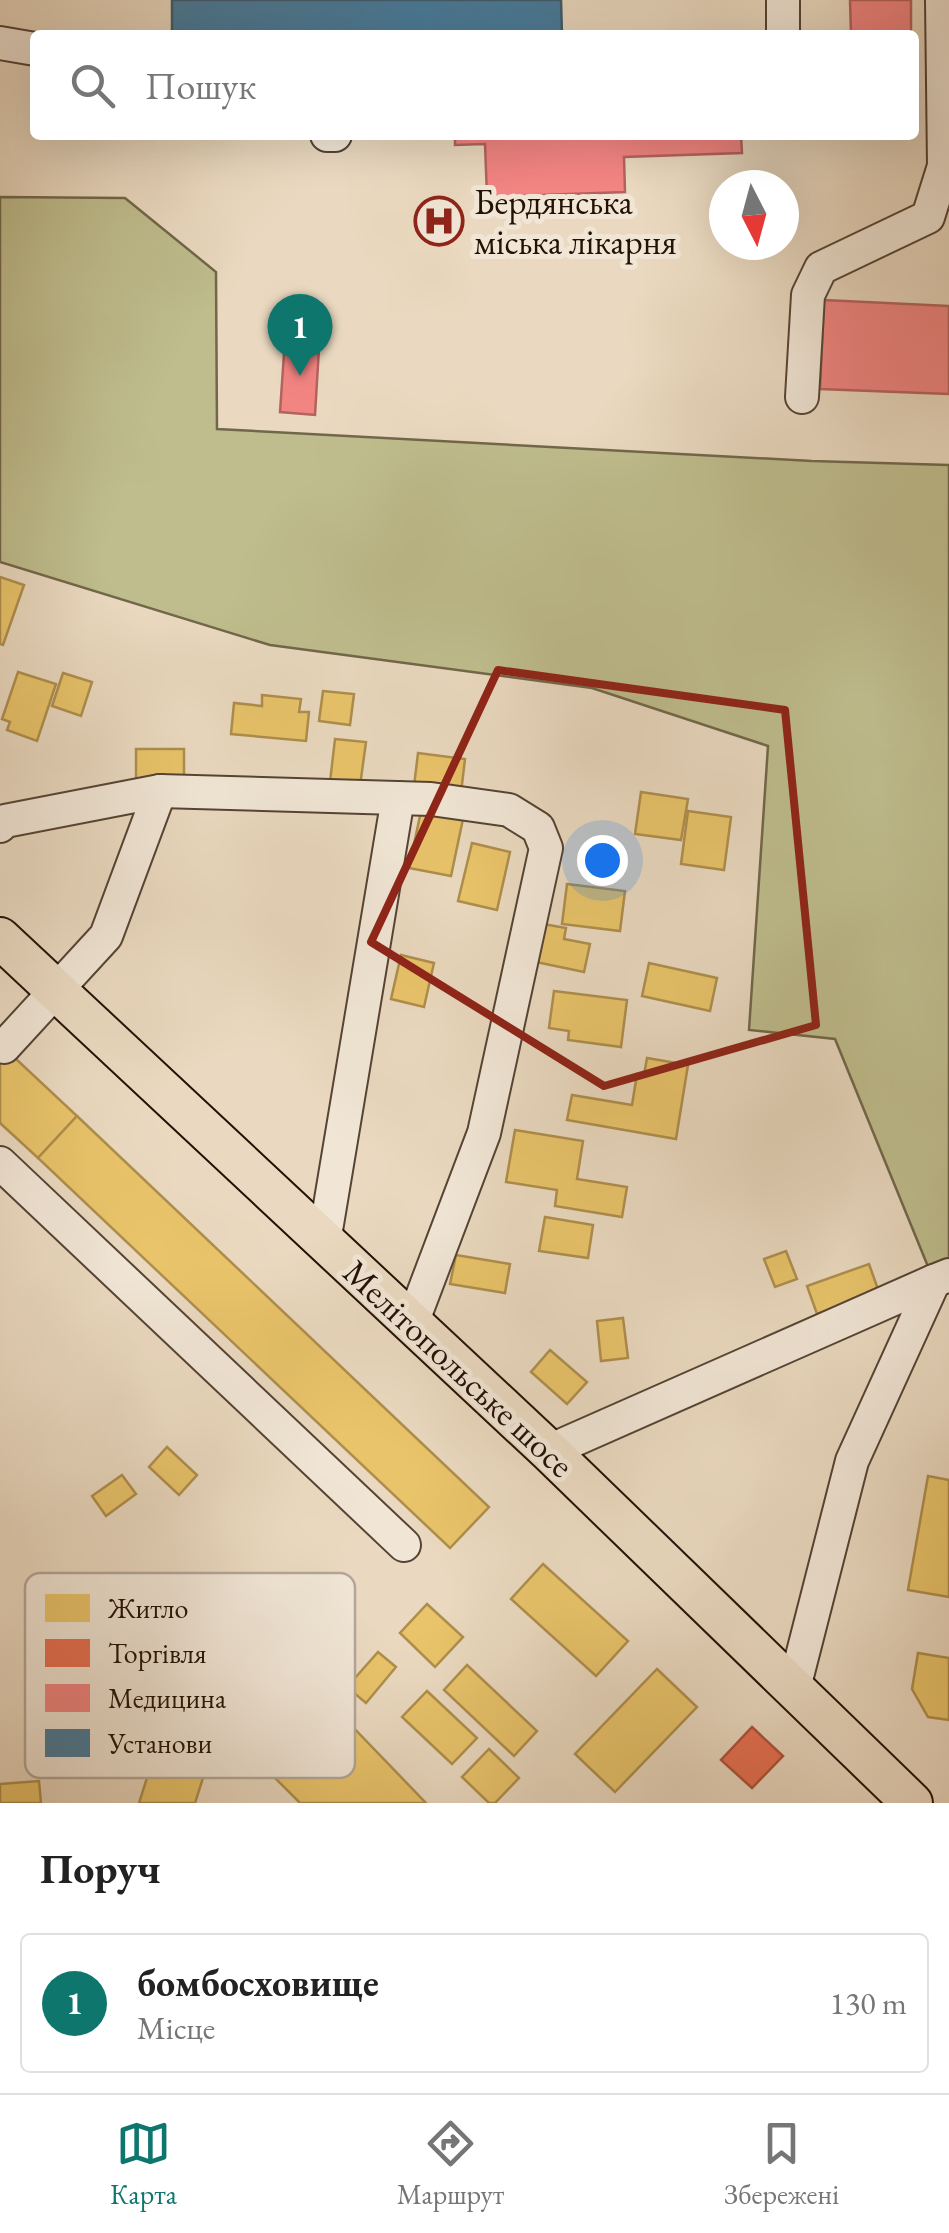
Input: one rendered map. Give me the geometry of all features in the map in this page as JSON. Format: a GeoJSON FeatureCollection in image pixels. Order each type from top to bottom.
{"type":"FeatureCollection","features":[{"type":"Feature","properties":{"kind":"main road","name":"Мелітопольське шосе"},"geometry":{"type":"LineString","coordinates":[[0,938],[548,1451],[912,1803]]}},
{"type":"Feature","properties":{"kind":"lane"},"geometry":{"type":"LineString","coordinates":[[783,0],[783,30]]}},
{"type":"Feature","properties":{"kind":"lane"},"geometry":{"type":"LineString","coordinates":[[802,397],[808,295],[821,268],[928,217],[946,166],[942,0]]}},
{"type":"Feature","properties":{"kind":"lane"},"geometry":{"type":"LineString","coordinates":[[0,44],[30,48]]}},
{"type":"Feature","properties":{"kind":"lane"},"geometry":{"type":"LineString","coordinates":[[4,1047],[106,936],[160,791]]}},
{"type":"Feature","properties":{"kind":"lane"},"geometry":{"type":"LineString","coordinates":[[0,826],[5,821],[160,791],[431,799],[509,810],[538,828],[546,848],[484,1134],[412,1323]]}},
{"type":"Feature","properties":{"kind":"lane"},"geometry":{"type":"LineString","coordinates":[[324,1242],[398,798]]}},
{"type":"Feature","properties":{"kind":"lane"},"geometry":{"type":"LineString","coordinates":[[0,1162],[404,1545]]}},
{"type":"Feature","properties":{"kind":"lane"},"geometry":{"type":"LineString","coordinates":[[548,1451],[942,1278]]}},
{"type":"Feature","properties":{"kind":"lane"},"geometry":{"type":"LineString","coordinates":[[794,1688],[852,1461],[942,1278]]}},
{"type":"Feature","properties":{"kind":"highlighted area"},"geometry":{"type":"Polygon","coordinates":[[[498,670],[785,710],[816,1025],[604,1086],[371,942],[498,670]]]}},
{"type":"Feature","properties":{"kind":"shaded area"},"geometry":{"type":"Polygon","coordinates":[[[0,197],[125,198],[216,272],[217,429],[949,465],[949,1287],[938,1291],[835,1039],[749,1030],[768,746],[592,688],[270,645],[0,562],[0,197]]]}},
{"type":"Feature","properties":{"kind":"building: Житло"},"geometry":{"type":"Polygon","coordinates":[[[0,577],[24,585],[3,645],[0,644],[0,577]]]}},
{"type":"Feature","properties":{"kind":"building: Житло"},"geometry":{"type":"Polygon","coordinates":[[[18,672],[56,684],[37,741],[7,730],[10,722],[2,719],[18,672]]]}},
{"type":"Feature","properties":{"kind":"building: Житло"},"geometry":{"type":"Polygon","coordinates":[[[63,673],[92,682],[81,716],[52,706],[63,673]]]}},
{"type":"Feature","properties":{"kind":"building: Житло"},"geometry":{"type":"Polygon","coordinates":[[[323,691],[354,694],[350,725],[319,721],[323,691]]]}},
{"type":"Feature","properties":{"kind":"building: Житло"},"geometry":{"type":"Polygon","coordinates":[[[262,695],[301,699],[299,712],[309,712],[306,741],[231,734],[234,703],[262,706],[262,695]]]}},
{"type":"Feature","properties":{"kind":"building: Житло"},"geometry":{"type":"Polygon","coordinates":[[[335,739],[366,742],[360,786],[330,782],[335,739]]]}},
{"type":"Feature","properties":{"kind":"building: Житло"},"geometry":{"type":"Polygon","coordinates":[[[136,749],[184,749],[184,778],[136,779],[136,749]]]}},
{"type":"Feature","properties":{"kind":"building: Житло"},"geometry":{"type":"Polygon","coordinates":[[[418,753],[465,759],[461,793],[414,786],[418,753]]]}},
{"type":"Feature","properties":{"kind":"building: Житло"},"geometry":{"type":"Polygon","coordinates":[[[641,792],[688,799],[681,840],[635,834],[641,792]]]}},
{"type":"Feature","properties":{"kind":"building: Житло"},"geometry":{"type":"Polygon","coordinates":[[[421,811],[463,819],[451,876],[409,868],[421,811]]]}},
{"type":"Feature","properties":{"kind":"building: Житло"},"geometry":{"type":"Polygon","coordinates":[[[688,811],[731,817],[724,870],[681,864],[688,811]]]}},
{"type":"Feature","properties":{"kind":"building: Житло"},"geometry":{"type":"Polygon","coordinates":[[[472,843],[510,852],[497,910],[458,901],[472,843]]]}},
{"type":"Feature","properties":{"kind":"building: Житло"},"geometry":{"type":"Polygon","coordinates":[[[567,884],[625,891],[620,931],[562,924],[567,884]]]}},
{"type":"Feature","properties":{"kind":"building: Житло"},"geometry":{"type":"Polygon","coordinates":[[[543,924],[566,928],[564,939],[590,944],[584,972],[536,962],[543,924]]]}},
{"type":"Feature","properties":{"kind":"building: Житло"},"geometry":{"type":"Polygon","coordinates":[[[401,955],[434,963],[424,1007],[391,999],[401,955]]]}},
{"type":"Feature","properties":{"kind":"building: Житло"},"geometry":{"type":"Polygon","coordinates":[[[649,963],[717,978],[710,1011],[642,996],[649,963]]]}},
{"type":"Feature","properties":{"kind":"building: Житло"},"geometry":{"type":"Polygon","coordinates":[[[554,991],[627,1000],[621,1047],[568,1040],[569,1031],[549,1028],[554,991]]]}},
{"type":"Feature","properties":{"kind":"building: Житло"},"geometry":{"type":"Polygon","coordinates":[[[0,1044],[77,1116],[38,1158],[0,1123],[0,1044]]]}},
{"type":"Feature","properties":{"kind":"building: Житло"},"geometry":{"type":"Polygon","coordinates":[[[647,1058],[688,1065],[676,1139],[567,1120],[572,1095],[632,1105],[637,1074],[644,1075],[647,1058]]]}},
{"type":"Feature","properties":{"kind":"building: Житло"},"geometry":{"type":"Polygon","coordinates":[[[77,1116],[489,1507],[450,1548],[38,1158],[77,1116]]]}},
{"type":"Feature","properties":{"kind":"building: Житло"},"geometry":{"type":"Polygon","coordinates":[[[515,1130],[583,1141],[577,1179],[627,1187],[622,1217],[555,1206],[557,1190],[506,1182],[515,1130]]]}},
{"type":"Feature","properties":{"kind":"building: Житло"},"geometry":{"type":"Polygon","coordinates":[[[545,1217],[593,1225],[588,1258],[539,1251],[545,1217]]]}},
{"type":"Feature","properties":{"kind":"building: Житло"},"geometry":{"type":"Polygon","coordinates":[[[786,1251],[797,1279],[775,1287],[764,1259],[786,1251]]]}},
{"type":"Feature","properties":{"kind":"building: Житло"},"geometry":{"type":"Polygon","coordinates":[[[456,1255],[510,1264],[505,1293],[450,1284],[456,1255]]]}},
{"type":"Feature","properties":{"kind":"building: Житло"},"geometry":{"type":"Polygon","coordinates":[[[869,1264],[879,1292],[817,1314],[807,1286],[869,1264]]]}},
{"type":"Feature","properties":{"kind":"building: Житло"},"geometry":{"type":"Polygon","coordinates":[[[623,1318],[628,1358],[601,1361],[597,1321],[623,1318]]]}},
{"type":"Feature","properties":{"kind":"building: Житло"},"geometry":{"type":"Polygon","coordinates":[[[550,1350],[587,1382],[567,1404],[531,1372],[550,1350]]]}},
{"type":"Feature","properties":{"kind":"building: Житло"},"geometry":{"type":"Polygon","coordinates":[[[167,1447],[197,1475],[179,1495],[149,1467],[167,1447]]]}},
{"type":"Feature","properties":{"kind":"building: Житло"},"geometry":{"type":"Polygon","coordinates":[[[122,1475],[136,1494],[106,1516],[92,1496],[122,1475]]]}},
{"type":"Feature","properties":{"kind":"building: Житло"},"geometry":{"type":"Polygon","coordinates":[[[928,1476],[949,1480],[949,1597],[908,1590],[928,1476]]]}},
{"type":"Feature","properties":{"kind":"building: Житло"},"geometry":{"type":"Polygon","coordinates":[[[543,1564],[628,1641],[596,1676],[511,1599],[543,1564]]]}},
{"type":"Feature","properties":{"kind":"building: Житло"},"geometry":{"type":"Polygon","coordinates":[[[427,1604],[463,1637],[435,1667],[400,1633],[427,1604]]]}},
{"type":"Feature","properties":{"kind":"building: Житло"},"geometry":{"type":"Polygon","coordinates":[[[378,1652],[396,1667],[366,1703],[355,1694],[355,1678],[378,1652]]]}},
{"type":"Feature","properties":{"kind":"building: Житло"},"geometry":{"type":"Polygon","coordinates":[[[918,1653],[949,1658],[949,1720],[928,1717],[912,1689],[918,1653]]]}},
{"type":"Feature","properties":{"kind":"building: Житло"},"geometry":{"type":"Polygon","coordinates":[[[467,1665],[537,1731],[514,1756],[444,1690],[467,1665]]]}},
{"type":"Feature","properties":{"kind":"building: Житло"},"geometry":{"type":"Polygon","coordinates":[[[657,1669],[697,1707],[615,1792],[575,1754],[657,1669]]]}},
{"type":"Feature","properties":{"kind":"building: Житло"},"geometry":{"type":"Polygon","coordinates":[[[427,1691],[477,1738],[452,1764],[402,1717],[427,1691]]]}},
{"type":"Feature","properties":{"kind":"building: Житло"},"geometry":{"type":"Polygon","coordinates":[[[355,1729],[426,1803],[300,1803],[275,1778],[355,1778],[355,1729]]]}},
{"type":"Feature","properties":{"kind":"building: Житло"},"geometry":{"type":"Polygon","coordinates":[[[489,1749],[519,1778],[495,1803],[489,1803],[462,1777],[489,1749]]]}},
{"type":"Feature","properties":{"kind":"building: Житло"},"geometry":{"type":"Polygon","coordinates":[[[147,1778],[203,1778],[195,1803],[139,1803],[147,1778]]]}},
{"type":"Feature","properties":{"kind":"building: Житло"},"geometry":{"type":"Polygon","coordinates":[[[39,1781],[41,1803],[0,1803],[0,1784],[39,1781]]]}},
{"type":"Feature","properties":{"kind":"building: Торгівля"},"geometry":{"type":"Polygon","coordinates":[[[752,1727],[783,1756],[752,1788],[721,1760],[752,1727]]]}},
{"type":"Feature","properties":{"kind":"building: Медицина"},"geometry":{"type":"Polygon","coordinates":[[[850,0],[911,0],[911,30],[851,30],[850,0]]]}},
{"type":"Feature","properties":{"kind":"building: Медицина"},"geometry":{"type":"Polygon","coordinates":[[[455,140],[741,140],[742,153],[624,157],[625,192],[487,197],[485,144],[455,145],[455,140]]]}},
{"type":"Feature","properties":{"kind":"building: Медицина"},"geometry":{"type":"Polygon","coordinates":[[[824,300],[949,306],[949,394],[820,389],[824,300]]]}},
{"type":"Feature","properties":{"kind":"building: Медицина"},"geometry":{"type":"Polygon","coordinates":[[[298,314],[321,315],[315,415],[280,412],[285,339],[296,340],[298,314]]]}},
{"type":"Feature","properties":{"kind":"building: Установи"},"geometry":{"type":"Polygon","coordinates":[[[172,0],[561,0],[562,30],[172,30],[172,0]]]}},
{"type":"Feature","properties":{"kind":"place","name":"Бердянська міська лікарня"},"geometry":{"type":"Point","coordinates":[439,221]}},
{"type":"Feature","properties":{"kind":"place","name":"бомбосховище"},"geometry":{"type":"Point","coordinates":[300,376]}}]}
